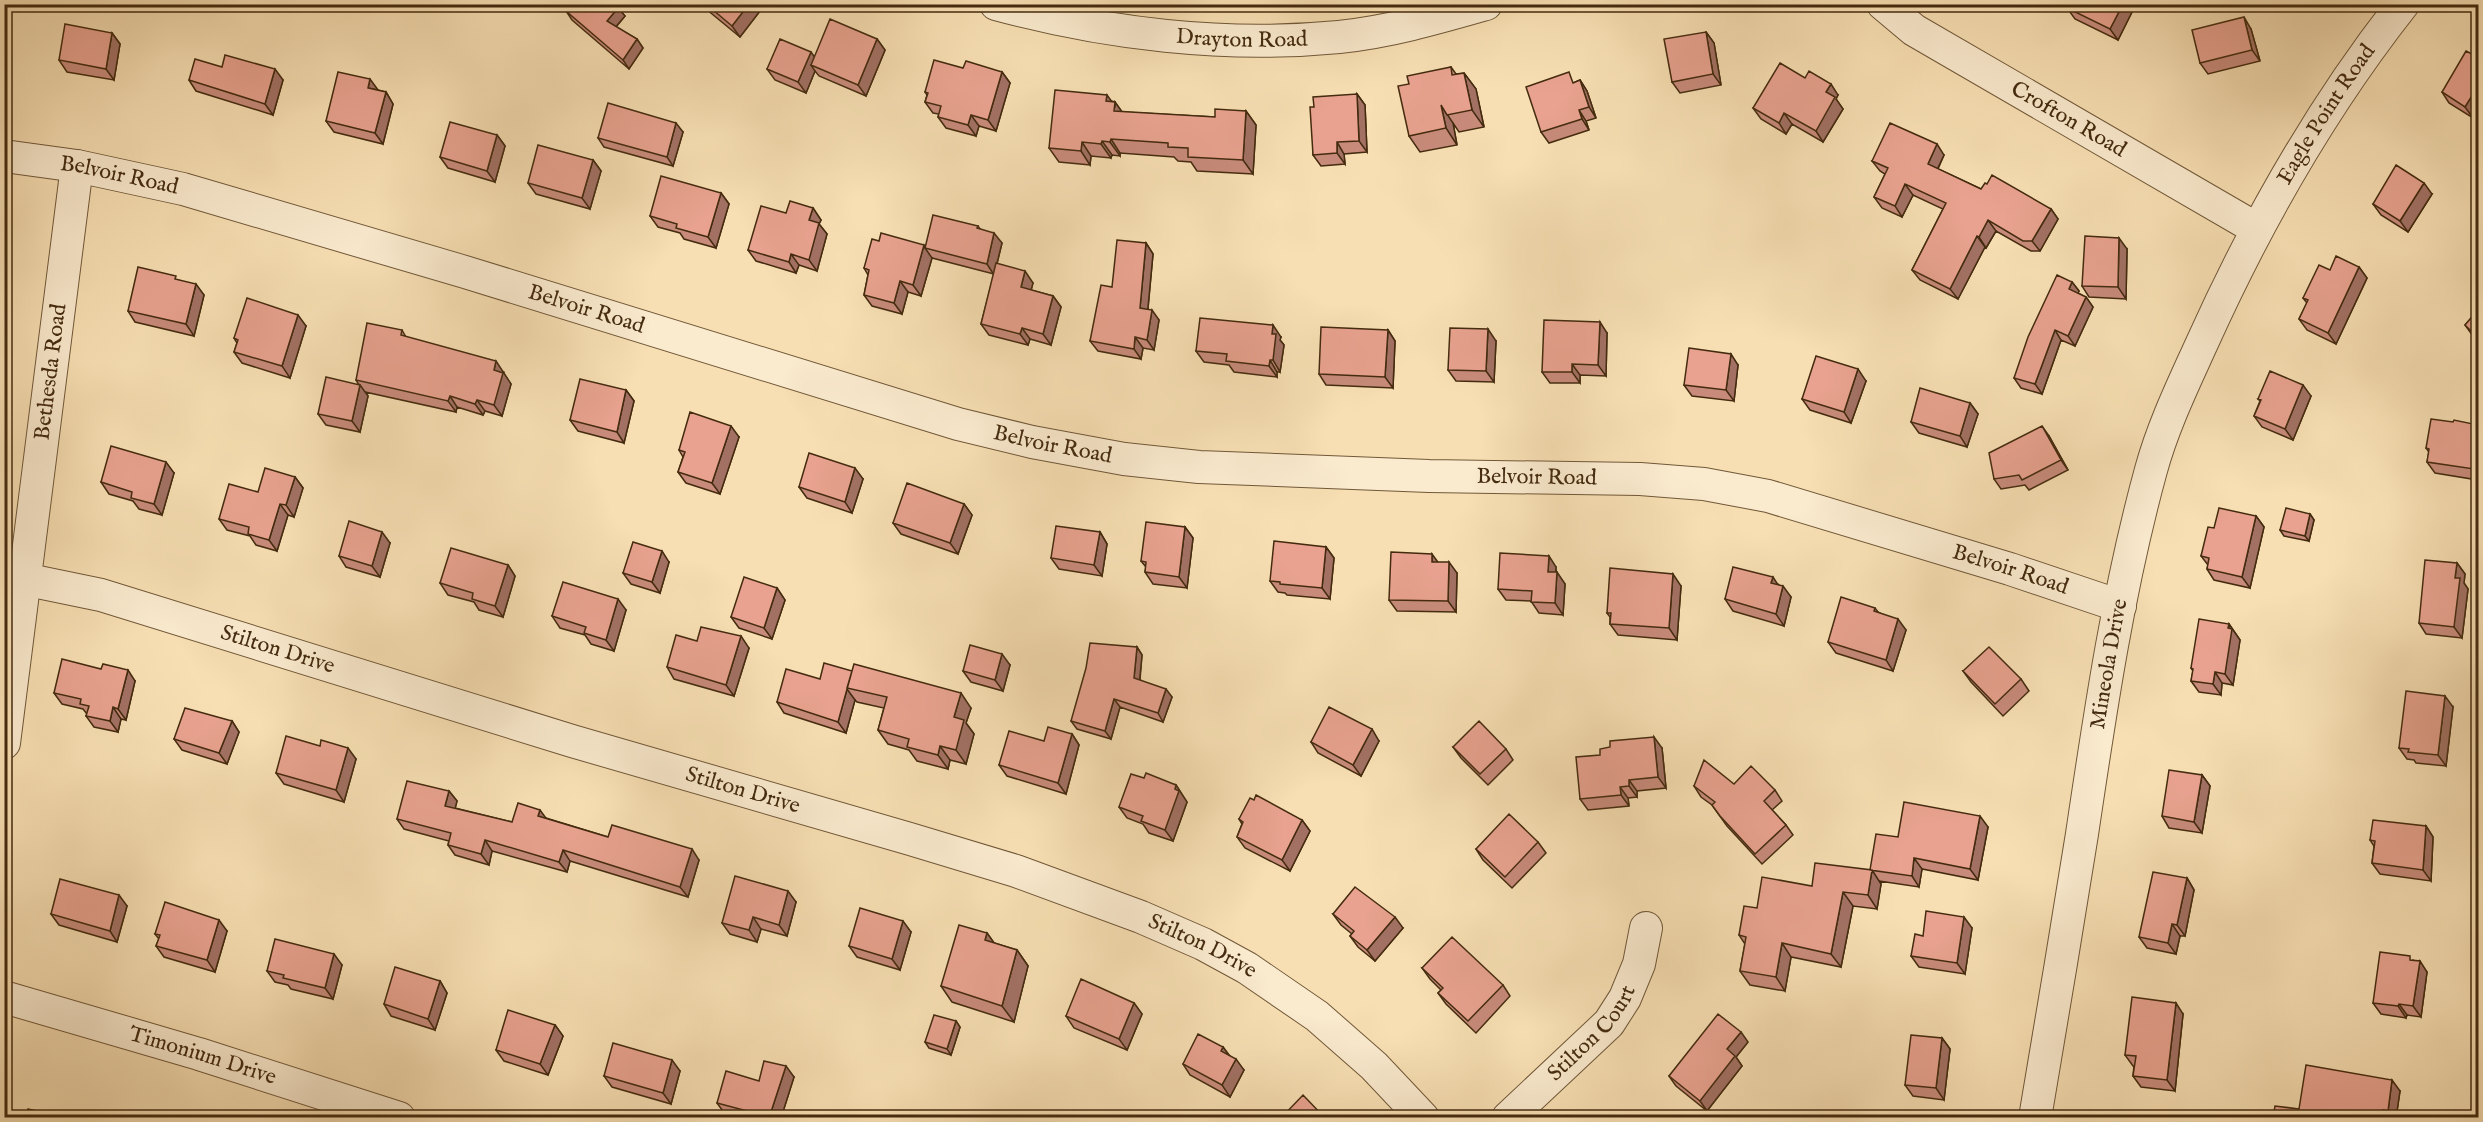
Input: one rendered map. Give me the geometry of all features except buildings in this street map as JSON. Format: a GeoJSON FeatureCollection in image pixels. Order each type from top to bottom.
{"type":"FeatureCollection","features":[{"type":"Feature","properties":{"kind":"street","name":"Drayton Road"},"geometry":{"type":"LineString","coordinates":[[996,4],[1041,16],[1118,30],[1208,39],[1274,41],[1341,37],[1406,26],[1486,4]]}},
{"type":"Feature","properties":{"kind":"street","name":"Crofton Road"},"geometry":{"type":"LineString","coordinates":[[1883,4],[1914,30],[2257,229]]}},
{"type":"Feature","properties":{"kind":"street","name":"Eagle Point Road"},"geometry":{"type":"LineString","coordinates":[[2257,229],[2316,126],[2364,54],[2403,4]]}},
{"type":"Feature","properties":{"kind":"street","name":"Belvoir Road"},"geometry":{"type":"LineString","coordinates":[[4,156],[76,166],[183,189],[465,272],[947,421],[1032,442],[1124,459],[1199,467],[1429,476],[1640,479],[1704,484],[1768,496],[2010,569],[2120,606]]}},
{"type":"Feature","properties":{"kind":"street","name":"Bethesda Road"},"geometry":{"type":"LineString","coordinates":[[4,743],[16,577],[76,166]]}},
{"type":"Feature","properties":{"kind":"street","name":"Mineola Drive"},"geometry":{"type":"LineString","coordinates":[[2035,1118],[2102,704],[2120,606],[2151,469],[2172,408],[2257,229]]}},
{"type":"Feature","properties":{"kind":"street","name":"Stilton Drive"},"geometry":{"type":"LineString","coordinates":[[16,577],[101,595],[572,741],[1017,871],[1141,917],[1203,944],[1246,968],[1317,1016],[1374,1066],[1423,1118]]}},
{"type":"Feature","properties":{"kind":"street","name":"Stilton Court"},"geometry":{"type":"LineString","coordinates":[[1508,1118],[1609,1023],[1625,998],[1639,964],[1646,928]]}},
{"type":"Feature","properties":{"kind":"street","name":"Timonium Drive"},"geometry":{"type":"LineString","coordinates":[[4,997],[199,1054],[399,1118]]}}]}
